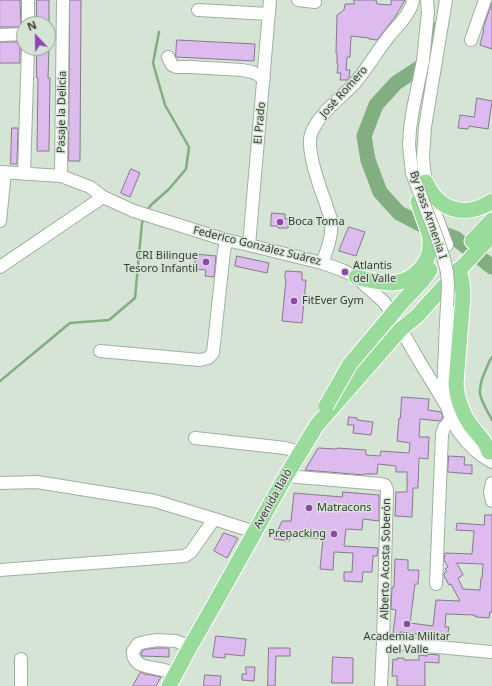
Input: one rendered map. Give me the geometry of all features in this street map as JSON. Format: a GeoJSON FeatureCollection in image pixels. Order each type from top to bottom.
{"type":"FeatureCollection","features":[{"type":"Feature","properties":{"kind":"main road"},"geometry":{"type":"LineString","coordinates":[[356,277],[387,284],[399,282],[416,274],[426,262],[430,247],[430,238],[418,204],[412,173]]}},
{"type":"Feature","properties":{"kind":"main road"},"geometry":{"type":"LineString","coordinates":[[426,182],[436,198],[450,208],[471,210],[481,208],[492,201]]}},
{"type":"Feature","properties":{"kind":"main road","name":"Avenida Ilaló"},"geometry":{"type":"LineString","coordinates":[[172,681],[299,452],[317,425],[401,330],[418,316],[490,227]]}},
{"type":"Feature","properties":{"kind":"main road"},"geometry":{"type":"LineString","coordinates":[[317,425],[350,364],[427,275],[435,257],[437,238]]}},
{"type":"Feature","properties":{"kind":"main road"},"geometry":{"type":"LineString","coordinates":[[461,263],[462,296],[456,384],[457,392],[459,403],[464,415],[482,439],[491,456]]}},
{"type":"Feature","properties":{"kind":"street"},"geometry":{"type":"LineString","coordinates":[[28,0],[28,16]]}},
{"type":"Feature","properties":{"kind":"street","name":"Pasaje la Delicia"},"geometry":{"type":"LineString","coordinates":[[61,176],[63,0]]}},
{"type":"Feature","properties":{"kind":"street","name":"El Prado"},"geometry":{"type":"LineString","coordinates":[[249,245],[270,0]]}},
{"type":"Feature","properties":{"kind":"street"},"geometry":{"type":"LineString","coordinates":[[298,0],[315,2]]}},
{"type":"Feature","properties":{"kind":"street","name":"José Romero"},"geometry":{"type":"LineString","coordinates":[[322,263],[331,231],[331,221],[313,162],[309,141],[311,133],[321,115],[354,83],[404,19],[413,0]]}},
{"type":"Feature","properties":{"kind":"street"},"geometry":{"type":"LineString","coordinates":[[471,40],[484,0]]}},
{"type":"Feature","properties":{"kind":"street","name":"By Pass Armenia I"},"geometry":{"type":"LineString","coordinates":[[428,6],[423,61],[410,129],[409,145],[412,173],[437,238],[447,272],[447,381],[462,420],[474,437],[491,456]]}},
{"type":"Feature","properties":{"kind":"street","name":"By Pass Armenia I"},"geometry":{"type":"LineString","coordinates":[[445,6],[424,127],[423,157],[429,196],[447,246],[453,268],[455,306],[447,381],[444,393],[446,405],[461,436],[477,452],[491,456]]}},
{"type":"Feature","properties":{"kind":"street"},"geometry":{"type":"LineString","coordinates":[[198,10],[269,14]]}},
{"type":"Feature","properties":{"kind":"street"},"geometry":{"type":"LineString","coordinates":[[0,35],[16,34]]}},
{"type":"Feature","properties":{"kind":"street"},"geometry":{"type":"LineString","coordinates":[[24,174],[28,56]]}},
{"type":"Feature","properties":{"kind":"street"},"geometry":{"type":"LineString","coordinates":[[168,57],[172,65],[176,67],[242,70],[257,74],[264,79]]}},
{"type":"Feature","properties":{"kind":"street"},"geometry":{"type":"LineString","coordinates":[[0,221],[2,172]]}},
{"type":"Feature","properties":{"kind":"street","name":"Federico González Suárez"},"geometry":{"type":"LineString","coordinates":[[2,172],[61,176],[90,187],[103,197],[134,211],[226,240],[322,263],[356,277],[384,302],[390,310],[446,405]]}},
{"type":"Feature","properties":{"kind":"street"},"geometry":{"type":"LineString","coordinates":[[0,267],[103,197]]}},
{"type":"Feature","properties":{"kind":"street"},"geometry":{"type":"LineString","coordinates":[[100,351],[200,360],[208,358],[213,353],[226,240]]}},
{"type":"Feature","properties":{"kind":"street"},"geometry":{"type":"LineString","coordinates":[[436,584],[442,434],[444,428],[452,419]]}},
{"type":"Feature","properties":{"kind":"street"},"geometry":{"type":"LineString","coordinates":[[195,438],[285,448],[299,452]]}},
{"type":"Feature","properties":{"kind":"street","name":"Alberto Acosta Soberón"},"geometry":{"type":"LineString","coordinates":[[286,476],[385,485],[387,490],[384,642],[381,686]]}},
{"type":"Feature","properties":{"kind":"street"},"geometry":{"type":"LineString","coordinates":[[0,483],[37,482],[156,501],[255,532]]}},
{"type":"Feature","properties":{"kind":"street"},"geometry":{"type":"LineString","coordinates":[[492,483],[490,492],[492,501]]}},
{"type":"Feature","properties":{"kind":"street"},"geometry":{"type":"LineString","coordinates":[[0,570],[185,556],[192,552],[214,519]]}},
{"type":"Feature","properties":{"kind":"street"},"geometry":{"type":"LineString","coordinates":[[172,681],[168,670],[141,665],[134,658],[133,651],[138,644],[157,640],[176,641],[190,647]]}},
{"type":"Feature","properties":{"kind":"street"},"geometry":{"type":"LineString","coordinates":[[384,642],[492,652]]}},
{"type":"Feature","properties":{"kind":"street"},"geometry":{"type":"LineString","coordinates":[[21,659],[21,686]]}},
{"type":"Feature","properties":{"kind":"building"},"geometry":{"type":"Polygon","coordinates":[[[0,0],[20,0],[21,16],[16,16],[16,27],[0,27],[0,0]]]}},
{"type":"Feature","properties":{"kind":"building"},"geometry":{"type":"Polygon","coordinates":[[[37,0],[49,0],[49,16],[37,16],[37,0]]]}},
{"type":"Feature","properties":{"kind":"building"},"geometry":{"type":"Polygon","coordinates":[[[70,0],[81,0],[80,161],[69,161],[70,0]]]}},
{"type":"Feature","properties":{"kind":"building"},"geometry":{"type":"Polygon","coordinates":[[[354,0],[376,0],[377,4],[391,5],[391,0],[405,0],[395,17],[377,40],[351,36],[350,57],[347,57],[346,70],[350,70],[349,78],[347,80],[340,80],[341,73],[337,73],[338,65],[336,53],[337,15],[344,10],[345,4],[354,4],[354,0]]]}},
{"type":"Feature","properties":{"kind":"building"},"geometry":{"type":"Polygon","coordinates":[[[492,3],[492,49],[480,45],[483,29],[492,3]]]}},
{"type":"Feature","properties":{"kind":"building"},"geometry":{"type":"Polygon","coordinates":[[[177,40],[255,44],[254,61],[176,57],[177,40]]]}},
{"type":"Feature","properties":{"kind":"building"},"geometry":{"type":"Polygon","coordinates":[[[0,42],[16,42],[16,56],[20,56],[20,63],[0,63],[0,42]]]}},
{"type":"Feature","properties":{"kind":"building"},"geometry":{"type":"Polygon","coordinates":[[[37,56],[49,56],[48,78],[50,78],[49,151],[37,151],[37,56]]]}},
{"type":"Feature","properties":{"kind":"building"},"geometry":{"type":"Polygon","coordinates":[[[477,98],[492,101],[488,129],[469,126],[468,129],[458,128],[460,115],[474,117],[477,98]]]}},
{"type":"Feature","properties":{"kind":"building"},"geometry":{"type":"Polygon","coordinates":[[[12,128],[18,128],[17,164],[11,164],[12,128]]]}},
{"type":"Feature","properties":{"kind":"building"},"geometry":{"type":"Polygon","coordinates":[[[131,169],[140,173],[130,197],[121,193],[131,169]]]}},
{"type":"Feature","properties":{"kind":"building","name":"Boca Toma"},"geometry":{"type":"Polygon","coordinates":[[[272,213],[285,214],[285,219],[289,219],[288,228],[271,226],[272,213]]]}},
{"type":"Feature","properties":{"kind":"building"},"geometry":{"type":"Polygon","coordinates":[[[349,227],[365,232],[356,256],[339,251],[349,227]]]}},
{"type":"Feature","properties":{"kind":"building","name":"CRI Bilingue Tesoro Infantil"},"geometry":{"type":"Polygon","coordinates":[[[196,254],[216,256],[214,277],[205,276],[206,270],[195,269],[196,254]]]}},
{"type":"Feature","properties":{"kind":"building"},"geometry":{"type":"Polygon","coordinates":[[[237,256],[269,263],[267,273],[235,266],[237,256]]]}},
{"type":"Feature","properties":{"kind":"building","name":"FitEver Gym"},"geometry":{"type":"Polygon","coordinates":[[[286,271],[302,272],[302,280],[306,280],[302,323],[282,321],[286,271]]]}},
{"type":"Feature","properties":{"kind":"building"},"geometry":{"type":"Polygon","coordinates":[[[402,397],[429,399],[428,410],[441,412],[443,417],[440,421],[420,419],[419,437],[429,437],[428,459],[419,458],[418,488],[413,488],[412,517],[395,516],[396,492],[407,492],[407,472],[396,472],[396,466],[378,464],[377,474],[364,475],[305,470],[318,448],[366,450],[366,455],[380,456],[381,451],[409,453],[410,443],[397,441],[402,397]]]}},
{"type":"Feature","properties":{"kind":"building"},"geometry":{"type":"Polygon","coordinates":[[[349,417],[357,418],[357,420],[373,422],[371,435],[353,433],[354,425],[348,425],[349,417]]]}},
{"type":"Feature","properties":{"kind":"building"},"geometry":{"type":"Polygon","coordinates":[[[449,456],[465,457],[464,465],[472,465],[472,474],[448,472],[449,456]]]}},
{"type":"Feature","properties":{"kind":"building"},"geometry":{"type":"Polygon","coordinates":[[[343,492],[379,495],[379,521],[363,519],[362,530],[346,529],[344,546],[378,548],[377,556],[373,556],[372,572],[363,572],[362,582],[344,581],[344,572],[352,572],[353,553],[334,552],[333,570],[320,569],[323,539],[290,537],[289,541],[274,539],[282,521],[291,521],[294,493],[342,497],[343,492]]]}},
{"type":"Feature","properties":{"kind":"building"},"geometry":{"type":"Polygon","coordinates":[[[485,515],[492,515],[492,612],[490,612],[489,618],[476,617],[474,615],[446,614],[445,627],[449,627],[447,638],[400,632],[400,634],[393,633],[396,610],[391,609],[392,587],[394,587],[395,559],[408,560],[408,570],[419,570],[418,584],[415,584],[410,623],[433,626],[436,600],[460,601],[451,584],[449,585],[444,576],[444,573],[447,571],[445,569],[448,567],[444,560],[445,553],[472,554],[474,531],[456,530],[457,523],[484,525],[485,515]],[[457,563],[463,575],[458,578],[463,589],[480,590],[483,564],[457,563]]]}},
{"type":"Feature","properties":{"kind":"building"},"geometry":{"type":"Polygon","coordinates":[[[224,533],[238,538],[227,558],[214,551],[224,533]]]}},
{"type":"Feature","properties":{"kind":"building"},"geometry":{"type":"Polygon","coordinates":[[[216,636],[246,639],[244,656],[225,654],[225,658],[213,657],[216,636]]]}},
{"type":"Feature","properties":{"kind":"building"},"geometry":{"type":"Polygon","coordinates":[[[169,648],[169,657],[142,656],[141,654],[143,650],[169,648]]]}},
{"type":"Feature","properties":{"kind":"building"},"geometry":{"type":"Polygon","coordinates":[[[269,648],[290,648],[290,656],[276,656],[275,686],[268,686],[269,648]]]}},
{"type":"Feature","properties":{"kind":"building"},"geometry":{"type":"Polygon","coordinates":[[[427,654],[439,655],[439,663],[425,662],[425,686],[397,686],[397,676],[392,676],[393,659],[397,660],[397,658],[404,658],[404,660],[419,660],[419,655],[427,656],[427,654]]]}},
{"type":"Feature","properties":{"kind":"building"},"geometry":{"type":"Polygon","coordinates":[[[333,657],[353,658],[353,683],[332,683],[333,657]]]}},
{"type":"Feature","properties":{"kind":"building"},"geometry":{"type":"Polygon","coordinates":[[[246,667],[255,667],[254,681],[242,680],[242,674],[246,674],[246,667]]]}},
{"type":"Feature","properties":{"kind":"building"},"geometry":{"type":"Polygon","coordinates":[[[141,672],[146,675],[161,677],[156,686],[133,686],[141,672]]]}},
{"type":"Feature","properties":{"kind":"building"},"geometry":{"type":"Polygon","coordinates":[[[205,675],[221,676],[220,686],[204,686],[205,675]]]}},
{"type":"Feature","properties":{"kind":"waterway"},"geometry":{"type":"LineString","coordinates":[[438,29],[428,62],[396,83],[376,105],[364,136],[368,160],[380,192],[399,213],[430,229],[455,238],[492,267]]}},
{"type":"Feature","properties":{"kind":"waterway"},"geometry":{"type":"LineString","coordinates":[[147,211],[186,169],[189,147],[165,105],[153,63],[159,32]]}},
{"type":"Feature","properties":{"kind":"waterway"},"geometry":{"type":"LineString","coordinates":[[0,381],[70,323],[109,320],[135,298],[142,223],[144,218]]}},
{"type":"Feature","properties":{"kind":"waterway"},"geometry":{"type":"LineString","coordinates":[[492,357],[483,376],[480,390],[482,401],[492,420]]}},
{"type":"Feature","properties":{"kind":"place","name":"Boca Toma"},"geometry":{"type":"Point","coordinates":[280,222]}},
{"type":"Feature","properties":{"kind":"place","name":"CRI Bilingue Tesoro Infantil"},"geometry":{"type":"Point","coordinates":[206,262]}},
{"type":"Feature","properties":{"kind":"place","name":"Atlantis del Valle"},"geometry":{"type":"Point","coordinates":[345,272]}},
{"type":"Feature","properties":{"kind":"place","name":"FitEver Gym"},"geometry":{"type":"Point","coordinates":[294,301]}},
{"type":"Feature","properties":{"kind":"place","name":"Matracons"},"geometry":{"type":"Point","coordinates":[309,508]}},
{"type":"Feature","properties":{"kind":"place","name":"Prepacking"},"geometry":{"type":"Point","coordinates":[334,534]}},
{"type":"Feature","properties":{"kind":"place","name":"Academia Militar del Valle"},"geometry":{"type":"Point","coordinates":[407,624]}}]}
